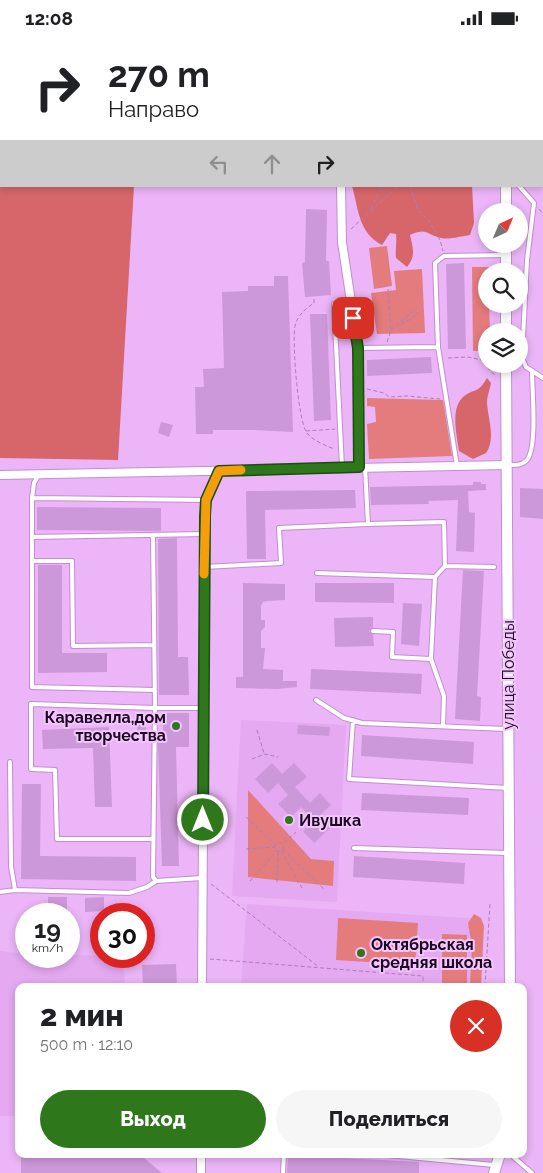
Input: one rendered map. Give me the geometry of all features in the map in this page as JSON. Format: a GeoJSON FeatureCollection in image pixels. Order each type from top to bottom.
{"type":"FeatureCollection","features":[{"type":"Feature","properties":{"kind":"street"},"geometry":{"type":"LineString","coordinates":[[342,187],[342,242],[358,348],[362,467]]}},
{"type":"Feature","properties":{"kind":"street"},"geometry":{"type":"LineString","coordinates":[[506,187],[506,203]]}},
{"type":"Feature","properties":{"kind":"street"},"geometry":{"type":"LineString","coordinates":[[506,255],[506,263]]}},
{"type":"Feature","properties":{"kind":"street","name":"улица Победы"},"geometry":{"type":"LineString","coordinates":[[506,373],[510,983]]}},
{"type":"Feature","properties":{"kind":"street"},"geometry":{"type":"LineString","coordinates":[[0,475],[38,476],[342,467],[507,465]]}},
{"type":"Feature","properties":{"kind":"street"},"geometry":{"type":"LineString","coordinates":[[202,983],[204,533],[206,500],[219,471]]}},
{"type":"Feature","properties":{"kind":"street"},"geometry":{"type":"LineString","coordinates":[[201,1158],[201,1173]]}},
{"type":"Feature","properties":{"kind":"lane"},"geometry":{"type":"LineString","coordinates":[[520,187],[534,203],[527,260],[522,358],[526,367],[543,378]]}},
{"type":"Feature","properties":{"kind":"lane"},"geometry":{"type":"LineString","coordinates":[[457,466],[438,347],[435,263],[444,257],[506,255]]}},
{"type":"Feature","properties":{"kind":"lane"},"geometry":{"type":"LineString","coordinates":[[342,467],[334,304],[350,303]]}},
{"type":"Feature","properties":{"kind":"lane"},"geometry":{"type":"LineString","coordinates":[[358,348],[438,347]]}},
{"type":"Feature","properties":{"kind":"lane"},"geometry":{"type":"LineString","coordinates":[[507,465],[519,465],[528,460],[533,447],[532,372]]}},
{"type":"Feature","properties":{"kind":"lane"},"geometry":{"type":"LineString","coordinates":[[362,467],[368,524]]}},
{"type":"Feature","properties":{"kind":"lane"},"geometry":{"type":"LineString","coordinates":[[38,476],[34,483],[32,498],[32,687],[154,689]]}},
{"type":"Feature","properties":{"kind":"lane"},"geometry":{"type":"LineString","coordinates":[[32,498],[206,500]]}},
{"type":"Feature","properties":{"kind":"lane"},"geometry":{"type":"LineString","coordinates":[[204,567],[281,563],[279,528],[444,522],[445,566],[435,577],[430,659],[444,696],[443,726]]}},
{"type":"Feature","properties":{"kind":"lane"},"geometry":{"type":"LineString","coordinates":[[32,537],[204,533]]}},
{"type":"Feature","properties":{"kind":"lane"},"geometry":{"type":"LineString","coordinates":[[153,535],[155,708],[153,877],[156,881]]}},
{"type":"Feature","properties":{"kind":"lane"},"geometry":{"type":"LineString","coordinates":[[32,561],[72,561],[73,646],[153,645]]}},
{"type":"Feature","properties":{"kind":"lane"},"geometry":{"type":"LineString","coordinates":[[445,566],[494,567]]}},
{"type":"Feature","properties":{"kind":"lane"},"geometry":{"type":"LineString","coordinates":[[317,573],[435,577]]}},
{"type":"Feature","properties":{"kind":"lane"},"geometry":{"type":"LineString","coordinates":[[373,631],[393,632],[392,657],[430,659]]}},
{"type":"Feature","properties":{"kind":"lane"},"geometry":{"type":"LineString","coordinates":[[316,700],[344,718],[362,723],[509,729]]}},
{"type":"Feature","properties":{"kind":"lane"},"geometry":{"type":"LineString","coordinates":[[153,839],[57,839],[55,770],[30,769],[31,703],[155,708],[203,707]]}},
{"type":"Feature","properties":{"kind":"lane"},"geometry":{"type":"LineString","coordinates":[[353,720],[349,779],[509,788]]}},
{"type":"Feature","properties":{"kind":"lane"},"geometry":{"type":"LineString","coordinates":[[10,762],[11,867],[16,890]]}},
{"type":"Feature","properties":{"kind":"lane"},"geometry":{"type":"LineString","coordinates":[[354,849],[509,853]]}},
{"type":"Feature","properties":{"kind":"lane"},"geometry":{"type":"LineString","coordinates":[[0,892],[16,890],[129,893],[147,887],[156,881],[202,878]]}},
{"type":"Feature","properties":{"kind":"lane"},"geometry":{"type":"LineString","coordinates":[[283,1173],[284,1158]]}},
{"type":"Feature","properties":{"kind":"lane"},"geometry":{"type":"LineString","coordinates":[[408,1158],[495,1169]]}},
{"type":"Feature","properties":{"kind":"lane"},"geometry":{"type":"LineString","coordinates":[[515,1158],[532,1173]]}},
{"type":"Feature","properties":{"kind":"path"},"geometry":{"type":"LineString","coordinates":[[371,210],[384,187]]}},
{"type":"Feature","properties":{"kind":"path"},"geometry":{"type":"LineString","coordinates":[[342,242],[350,229],[397,187]]}},
{"type":"Feature","properties":{"kind":"path"},"geometry":{"type":"LineString","coordinates":[[410,187],[418,210],[429,221],[440,240],[444,257]]}},
{"type":"Feature","properties":{"kind":"path"},"geometry":{"type":"LineString","coordinates":[[384,348],[390,337],[391,330],[388,289]]}},
{"type":"Feature","properties":{"kind":"path"},"geometry":{"type":"LineString","coordinates":[[314,299],[314,303],[301,314],[295,326],[294,349],[298,402],[302,425],[320,443],[342,452]]}},
{"type":"Feature","properties":{"kind":"path"},"geometry":{"type":"LineString","coordinates":[[399,325],[417,308]]}},
{"type":"Feature","properties":{"kind":"path"},"geometry":{"type":"LineString","coordinates":[[391,330],[412,319],[419,312]]}},
{"type":"Feature","properties":{"kind":"path"},"geometry":{"type":"LineString","coordinates":[[440,359],[468,357],[478,359]]}},
{"type":"Feature","properties":{"kind":"path"},"geometry":{"type":"LineString","coordinates":[[358,388],[384,393],[389,397],[446,398]]}},
{"type":"Feature","properties":{"kind":"path"},"geometry":{"type":"LineString","coordinates":[[306,431],[340,429]]}},
{"type":"Feature","properties":{"kind":"path"},"geometry":{"type":"LineString","coordinates":[[257,730],[265,754]]}},
{"type":"Feature","properties":{"kind":"path"},"geometry":{"type":"LineString","coordinates":[[252,759],[265,754],[278,757]]}},
{"type":"Feature","properties":{"kind":"path"},"geometry":{"type":"LineString","coordinates":[[246,817],[276,845]]}},
{"type":"Feature","properties":{"kind":"path"},"geometry":{"type":"LineString","coordinates":[[296,832],[283,844],[282,851],[302,888]]}},
{"type":"Feature","properties":{"kind":"path"},"geometry":{"type":"LineString","coordinates":[[275,847],[279,843],[283,844]]}},
{"type":"Feature","properties":{"kind":"path"},"geometry":{"type":"LineString","coordinates":[[246,849],[275,847]]}},
{"type":"Feature","properties":{"kind":"path"},"geometry":{"type":"LineString","coordinates":[[275,847],[277,851],[277,882]]}},
{"type":"Feature","properties":{"kind":"path"},"geometry":{"type":"LineString","coordinates":[[250,881],[277,851],[282,851],[325,890]]}},
{"type":"Feature","properties":{"kind":"path"},"geometry":{"type":"LineString","coordinates":[[202,878],[319,968]]}},
{"type":"Feature","properties":{"kind":"path"},"geometry":{"type":"LineString","coordinates":[[485,983],[490,904]]}},
{"type":"Feature","properties":{"kind":"path"},"geometry":{"type":"LineString","coordinates":[[202,959],[423,976],[423,983]]}},
{"type":"Feature","properties":{"kind":"shaded area"},"geometry":{"type":"Polygon","coordinates":[[[0,187],[134,187],[118,460],[0,458],[0,187]]]}},
{"type":"Feature","properties":{"kind":"shaded area"},"geometry":{"type":"Polygon","coordinates":[[[352,187],[472,187],[474,223],[470,235],[448,239],[436,237],[427,232],[410,235],[413,255],[407,267],[396,258],[396,234],[390,233],[382,245],[368,234],[361,220],[352,187]]]}},
{"type":"Feature","properties":{"kind":"shaded area"},"geometry":{"type":"Polygon","coordinates":[[[387,246],[392,286],[374,289],[369,248],[387,246]]]}},
{"type":"Feature","properties":{"kind":"shaded area"},"geometry":{"type":"Polygon","coordinates":[[[472,267],[478,267],[478,313],[489,313],[490,323],[478,323],[478,351],[473,351],[472,267]]]}},
{"type":"Feature","properties":{"kind":"shaded area"},"geometry":{"type":"Polygon","coordinates":[[[422,269],[425,333],[377,334],[371,293],[396,290],[394,271],[422,269]]]}},
{"type":"Feature","properties":{"kind":"shaded area"},"geometry":{"type":"Polygon","coordinates":[[[487,378],[491,383],[487,403],[491,442],[486,453],[473,459],[459,451],[455,415],[459,402],[463,397],[478,389],[487,378]]]}},
{"type":"Feature","properties":{"kind":"shaded area"},"geometry":{"type":"Polygon","coordinates":[[[367,398],[443,400],[452,456],[369,459],[367,424],[376,422],[375,407],[367,406],[367,398]]]}},
{"type":"Feature","properties":{"kind":"shaded area","name":"Ивушка"},"geometry":{"type":"Polygon","coordinates":[[[241,720],[346,725],[337,902],[232,896],[241,720]]]}},
{"type":"Feature","properties":{"kind":"shaded area"},"geometry":{"type":"Polygon","coordinates":[[[248,790],[311,859],[334,861],[333,886],[248,877],[248,790]]]}},
{"type":"Feature","properties":{"kind":"shaded area","name":"Октябрьская средняя школа"},"geometry":{"type":"Polygon","coordinates":[[[247,904],[480,919],[476,983],[241,983],[247,904]]]}},
{"type":"Feature","properties":{"kind":"shaded area"},"geometry":{"type":"Polygon","coordinates":[[[474,914],[481,918],[484,926],[481,983],[470,983],[472,946],[468,923],[474,914]]]}},
{"type":"Feature","properties":{"kind":"shaded area"},"geometry":{"type":"Polygon","coordinates":[[[338,918],[418,923],[415,965],[336,960],[338,918]]]}},
{"type":"Feature","properties":{"kind":"shaded area"},"geometry":{"type":"Polygon","coordinates":[[[442,934],[467,935],[467,983],[442,983],[442,934]]]}},
{"type":"Feature","properties":{"kind":"shaded area"},"geometry":{"type":"Polygon","coordinates":[[[0,951],[15,953],[15,968],[80,968],[80,955],[90,955],[90,968],[123,968],[125,983],[15,983],[15,1116],[0,1116],[0,951]]]}},
{"type":"Feature","properties":{"kind":"building"},"geometry":{"type":"Polygon","coordinates":[[[306,209],[327,210],[326,261],[329,261],[331,295],[305,297],[302,263],[305,262],[306,209]]]}},
{"type":"Feature","properties":{"kind":"building"},"geometry":{"type":"Polygon","coordinates":[[[464,263],[466,349],[448,349],[446,264],[464,263]]]}},
{"type":"Feature","properties":{"kind":"building"},"geometry":{"type":"Polygon","coordinates":[[[274,276],[288,276],[293,432],[213,430],[213,434],[196,434],[195,387],[204,387],[203,369],[224,368],[222,292],[248,291],[248,286],[274,286],[274,276]]]}},
{"type":"Feature","properties":{"kind":"building"},"geometry":{"type":"Polygon","coordinates":[[[310,314],[327,314],[331,420],[314,421],[310,314]]]}},
{"type":"Feature","properties":{"kind":"building"},"geometry":{"type":"Polygon","coordinates":[[[431,357],[432,373],[367,376],[367,360],[431,357]]]}},
{"type":"Feature","properties":{"kind":"building"},"geometry":{"type":"Polygon","coordinates":[[[161,422],[173,425],[169,437],[158,433],[161,422]]]}},
{"type":"Feature","properties":{"kind":"building"},"geometry":{"type":"Polygon","coordinates":[[[473,482],[486,484],[486,490],[468,491],[469,512],[475,513],[474,552],[456,551],[458,500],[428,501],[429,504],[371,505],[370,487],[473,485],[473,482]]]}},
{"type":"Feature","properties":{"kind":"building"},"geometry":{"type":"Polygon","coordinates":[[[520,488],[543,489],[543,519],[520,517],[520,488]]]}},
{"type":"Feature","properties":{"kind":"building"},"geometry":{"type":"Polygon","coordinates":[[[355,490],[356,508],[265,510],[266,559],[247,559],[246,491],[355,490]]]}},
{"type":"Feature","properties":{"kind":"building"},"geometry":{"type":"Polygon","coordinates":[[[37,507],[161,508],[161,531],[37,530],[37,507]]]}},
{"type":"Feature","properties":{"kind":"building"},"geometry":{"type":"Polygon","coordinates":[[[177,538],[178,657],[188,657],[189,695],[159,695],[158,539],[177,538]]]}},
{"type":"Feature","properties":{"kind":"building"},"geometry":{"type":"Polygon","coordinates":[[[38,565],[62,565],[62,653],[107,653],[107,672],[38,673],[38,565]]]}},
{"type":"Feature","properties":{"kind":"building"},"geometry":{"type":"Polygon","coordinates":[[[463,570],[484,571],[477,696],[481,697],[480,721],[455,719],[463,570]]]}},
{"type":"Feature","properties":{"kind":"building"},"geometry":{"type":"Polygon","coordinates":[[[243,583],[285,584],[285,600],[263,602],[261,606],[261,620],[265,620],[265,627],[261,631],[261,648],[265,648],[263,669],[283,670],[283,681],[297,681],[297,687],[277,689],[236,688],[236,677],[243,677],[243,583]]]}},
{"type":"Feature","properties":{"kind":"building"},"geometry":{"type":"Polygon","coordinates":[[[315,583],[394,583],[394,603],[315,602],[315,583]]]}},
{"type":"Feature","properties":{"kind":"building"},"geometry":{"type":"Polygon","coordinates":[[[403,603],[422,604],[419,646],[401,644],[403,603]]]}},
{"type":"Feature","properties":{"kind":"building"},"geometry":{"type":"Polygon","coordinates":[[[373,617],[373,627],[369,631],[373,635],[374,646],[335,647],[334,618],[373,617]]]}},
{"type":"Feature","properties":{"kind":"building"},"geometry":{"type":"Polygon","coordinates":[[[311,669],[422,674],[421,694],[310,689],[311,669]]]}},
{"type":"Feature","properties":{"kind":"building"},"geometry":{"type":"Polygon","coordinates":[[[163,713],[189,713],[189,747],[176,747],[179,866],[162,866],[158,739],[163,738],[163,713]]]}},
{"type":"Feature","properties":{"kind":"building"},"geometry":{"type":"Polygon","coordinates":[[[138,719],[146,719],[146,733],[137,733],[138,719]]]}},
{"type":"Feature","properties":{"kind":"building"},"geometry":{"type":"Polygon","coordinates":[[[298,725],[330,727],[329,736],[297,734],[298,725]]]}},
{"type":"Feature","properties":{"kind":"building"},"geometry":{"type":"Polygon","coordinates":[[[109,727],[112,807],[95,807],[93,748],[43,749],[42,730],[109,727]]]}},
{"type":"Feature","properties":{"kind":"building"},"geometry":{"type":"Polygon","coordinates":[[[362,735],[474,742],[473,764],[361,756],[362,735]]]}},
{"type":"Feature","properties":{"kind":"building"},"geometry":{"type":"Polygon","coordinates":[[[272,763],[282,774],[294,763],[307,777],[295,787],[310,803],[320,793],[331,805],[320,815],[331,827],[314,843],[303,831],[314,821],[301,807],[291,817],[278,804],[288,795],[278,783],[268,793],[255,779],[272,763]]]}},
{"type":"Feature","properties":{"kind":"building"},"geometry":{"type":"Polygon","coordinates":[[[22,784],[41,784],[40,856],[136,857],[136,881],[21,879],[22,784]]]}},
{"type":"Feature","properties":{"kind":"building"},"geometry":{"type":"Polygon","coordinates":[[[362,793],[469,798],[468,815],[361,810],[362,793]]]}},
{"type":"Feature","properties":{"kind":"building"},"geometry":{"type":"Polygon","coordinates":[[[354,856],[465,863],[464,884],[353,877],[354,856]]]}},
{"type":"Feature","properties":{"kind":"building"},"geometry":{"type":"Polygon","coordinates":[[[48,897],[67,897],[67,903],[48,903],[48,897]]]}},
{"type":"Feature","properties":{"kind":"building"},"geometry":{"type":"Polygon","coordinates":[[[104,897],[104,903],[90,903],[90,912],[85,912],[85,898],[104,897]]]}},
{"type":"Feature","properties":{"kind":"building"},"geometry":{"type":"Polygon","coordinates":[[[176,964],[177,983],[143,983],[142,968],[155,968],[155,965],[176,964]]]}},
{"type":"Feature","properties":{"kind":"building"},"geometry":{"type":"Polygon","coordinates":[[[21,1158],[144,1158],[162,1173],[21,1173],[21,1158]]]}},
{"type":"Feature","properties":{"kind":"building"},"geometry":{"type":"Polygon","coordinates":[[[288,1158],[344,1158],[419,1162],[419,1173],[287,1173],[288,1158]]]}},
{"type":"Feature","properties":{"kind":"slow traffic"},"geometry":{"type":"LineString","coordinates":[[204,574],[206,500],[219,471],[241,470]]}},
{"type":"Feature","properties":{"kind":"place","name":"Каравелла,дом творчества"},"geometry":{"type":"Point","coordinates":[176,726]}},
{"type":"Feature","properties":{"kind":"place","name":"Ивушка"},"geometry":{"type":"Point","coordinates":[289,820]}},
{"type":"Feature","properties":{"kind":"place","name":"Октябрьская средняя школа"},"geometry":{"type":"Point","coordinates":[361,953]}},
{"type":"Feature","properties":{"kind":"route"},"geometry":{"type":"LineString","coordinates":[[203,820],[206,500],[219,471],[359,467],[358,348],[353,318]]}}]}
